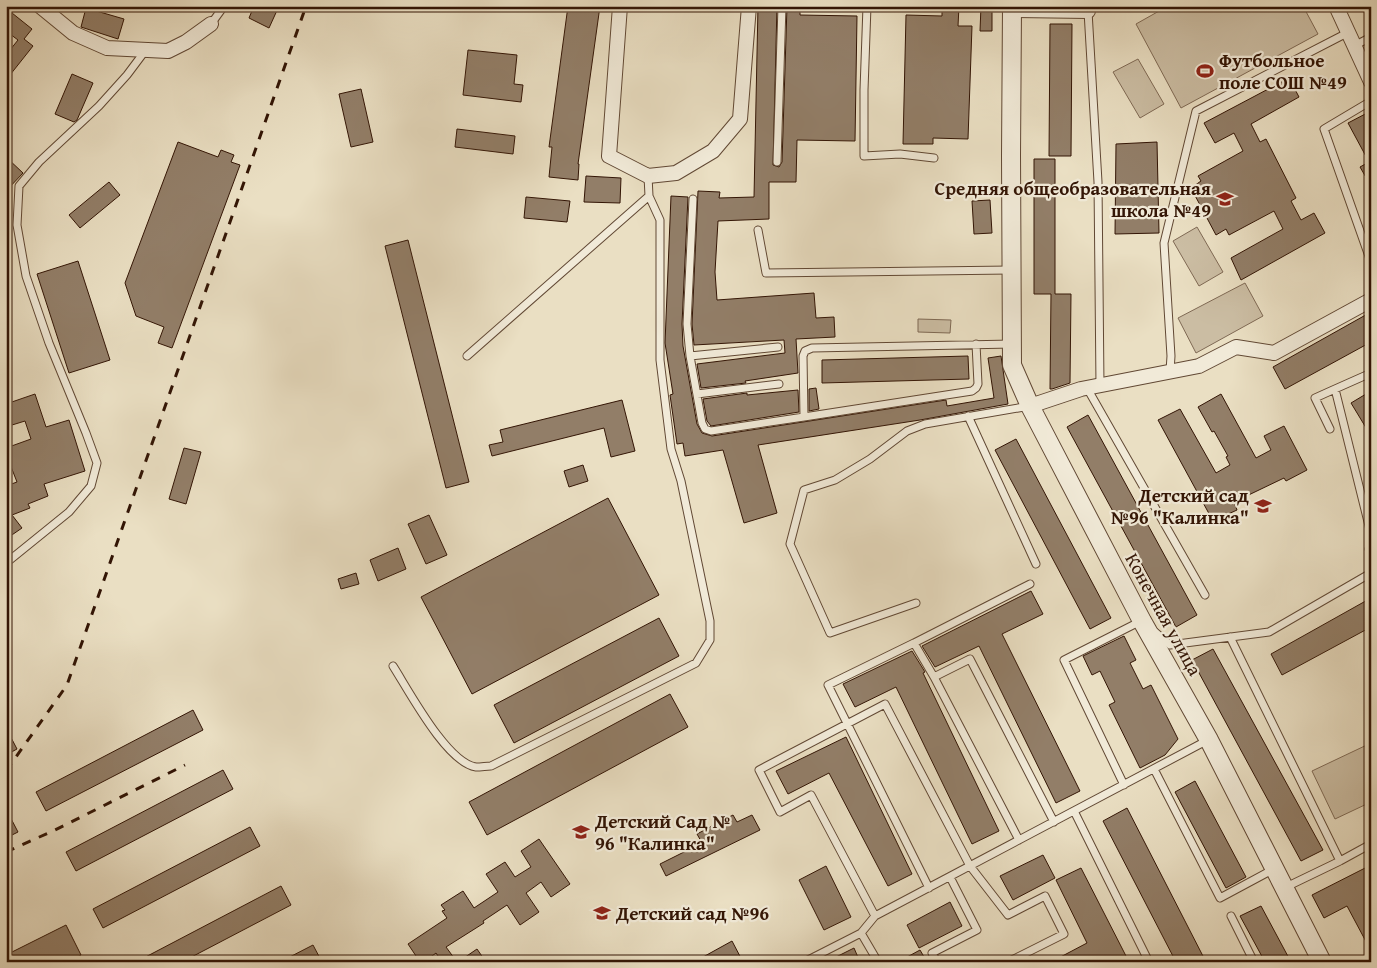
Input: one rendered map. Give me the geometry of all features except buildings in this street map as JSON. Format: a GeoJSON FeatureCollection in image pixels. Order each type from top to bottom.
{"type":"FeatureCollection","features":[{"type":"Feature","properties":{"kind":"street"},"geometry":{"type":"LineString","coordinates":[[40,6],[73,33],[107,48],[168,51],[186,42],[211,24]]}},
{"type":"Feature","properties":{"kind":"street"},"geometry":{"type":"LineString","coordinates":[[620,6],[609,156],[648,176],[676,173],[713,151],[740,119],[749,6]]}},
{"type":"Feature","properties":{"kind":"street"},"geometry":{"type":"LineString","coordinates":[[1336,6],[1371,82]]}},
{"type":"Feature","properties":{"kind":"street"},"geometry":{"type":"LineString","coordinates":[[1012,8],[1088,9]]}},
{"type":"Feature","properties":{"kind":"street","name":"Конечная улица"},"geometry":{"type":"LineString","coordinates":[[1012,8],[1012,364],[1030,406],[1142,621],[1209,740],[1322,962]]}},
{"type":"Feature","properties":{"kind":"street"},"geometry":{"type":"LineString","coordinates":[[1030,406],[1093,386],[1199,366],[1236,347],[1274,353],[1371,300]]}},
{"type":"Feature","properties":{"kind":"lane"},"geometry":{"type":"LineString","coordinates":[[211,24],[224,6]]}},
{"type":"Feature","properties":{"kind":"lane"},"geometry":{"type":"LineString","coordinates":[[777,162],[782,6]]}},
{"type":"Feature","properties":{"kind":"lane"},"geometry":{"type":"LineString","coordinates":[[867,6],[864,156],[900,154],[934,158]]}},
{"type":"Feature","properties":{"kind":"lane"},"geometry":{"type":"LineString","coordinates":[[1088,9],[1098,182],[1093,386],[1205,595]]}},
{"type":"Feature","properties":{"kind":"lane"},"geometry":{"type":"LineString","coordinates":[[1170,372],[1171,356],[1164,243],[1196,111],[1349,32]]}},
{"type":"Feature","properties":{"kind":"lane"},"geometry":{"type":"LineString","coordinates":[[1354,46],[1371,37]]}},
{"type":"Feature","properties":{"kind":"lane"},"geometry":{"type":"LineString","coordinates":[[6,563],[69,512],[92,486],[97,463],[49,343],[26,276],[17,225],[19,186],[46,156],[99,106],[127,76],[145,51]]}},
{"type":"Feature","properties":{"kind":"lane"},"geometry":{"type":"LineString","coordinates":[[1371,102],[1324,129],[1371,262]]}},
{"type":"Feature","properties":{"kind":"lane"},"geometry":{"type":"LineString","coordinates":[[393,666],[442,742],[456,758],[475,767],[492,766],[696,663],[710,640],[710,621],[681,481],[670,449],[660,360],[660,220],[649,196],[648,176]]}},
{"type":"Feature","properties":{"kind":"lane"},"geometry":{"type":"LineString","coordinates":[[467,356],[649,196]]}},
{"type":"Feature","properties":{"kind":"lane"},"geometry":{"type":"LineString","coordinates":[[693,199],[687,324],[690,356],[702,423],[705,429],[711,431],[972,391],[978,384],[976,344]]}},
{"type":"Feature","properties":{"kind":"lane"},"geometry":{"type":"LineString","coordinates":[[758,230],[766,273],[1012,270]]}},
{"type":"Feature","properties":{"kind":"lane"},"geometry":{"type":"LineString","coordinates":[[804,417],[803,356],[805,351],[812,348],[1012,344]]}},
{"type":"Feature","properties":{"kind":"lane"},"geometry":{"type":"LineString","coordinates":[[690,356],[778,347]]}},
{"type":"Feature","properties":{"kind":"lane"},"geometry":{"type":"LineString","coordinates":[[1330,429],[1315,398],[1371,373]]}},
{"type":"Feature","properties":{"kind":"lane"},"geometry":{"type":"LineString","coordinates":[[697,394],[779,384]]}},
{"type":"Feature","properties":{"kind":"lane"},"geometry":{"type":"LineString","coordinates":[[1335,389],[1371,534]]}},
{"type":"Feature","properties":{"kind":"lane"},"geometry":{"type":"LineString","coordinates":[[916,603],[830,633],[790,544],[804,490],[835,480],[870,459],[915,427],[1030,406]]}},
{"type":"Feature","properties":{"kind":"lane"},"geometry":{"type":"LineString","coordinates":[[968,416],[1036,564]]}},
{"type":"Feature","properties":{"kind":"lane"},"geometry":{"type":"LineString","coordinates":[[1371,548],[1369,549],[1371,552]]}},
{"type":"Feature","properties":{"kind":"lane"},"geometry":{"type":"LineString","coordinates":[[1124,785],[1064,660],[1142,621],[1170,645],[1269,632],[1371,573]]}},
{"type":"Feature","properties":{"kind":"lane"},"geometry":{"type":"LineString","coordinates":[[929,888],[828,685],[1030,584]]}},
{"type":"Feature","properties":{"kind":"lane"},"geometry":{"type":"LineString","coordinates":[[1230,637],[1340,861]]}},
{"type":"Feature","properties":{"kind":"lane"},"geometry":{"type":"LineString","coordinates":[[914,643],[934,677],[1018,840]]}},
{"type":"Feature","properties":{"kind":"lane"},"geometry":{"type":"LineString","coordinates":[[934,677],[970,658],[1054,822]]}},
{"type":"Feature","properties":{"kind":"lane"},"geometry":{"type":"LineString","coordinates":[[874,916],[811,795],[780,812],[759,770],[885,704],[970,866],[1008,915],[1045,896],[1064,934],[1019,959],[1008,962]]}},
{"type":"Feature","properties":{"kind":"lane"},"geometry":{"type":"LineString","coordinates":[[804,962],[861,933],[874,916],[1209,740]]}},
{"type":"Feature","properties":{"kind":"lane"},"geometry":{"type":"LineString","coordinates":[[1154,769],[1220,898],[1274,869]]}},
{"type":"Feature","properties":{"kind":"lane"},"geometry":{"type":"LineString","coordinates":[[1074,811],[1148,962]]}},
{"type":"Feature","properties":{"kind":"lane"},"geometry":{"type":"LineString","coordinates":[[1283,888],[1371,844]]}},
{"type":"Feature","properties":{"kind":"lane"},"geometry":{"type":"LineString","coordinates":[[937,962],[932,953],[977,930],[950,877]]}},
{"type":"Feature","properties":{"kind":"lane"},"geometry":{"type":"LineString","coordinates":[[1231,916],[1254,962]]}},
{"type":"Feature","properties":{"kind":"lane"},"geometry":{"type":"LineString","coordinates":[[861,933],[878,962]]}},
{"type":"Feature","properties":{"kind":"shaded area","name":"Футбольное поле СОШ №49"},"geometry":{"type":"Polygon","coordinates":[[[1168,6],[1303,6],[1318,34],[1181,108],[1136,24],[1168,6]]]}},
{"type":"Feature","properties":{"kind":"shaded area"},"geometry":{"type":"Polygon","coordinates":[[[1138,59],[1164,104],[1140,118],[1113,72],[1138,59]]]}},
{"type":"Feature","properties":{"kind":"shaded area"},"geometry":{"type":"Polygon","coordinates":[[[1197,227],[1223,272],[1199,286],[1173,241],[1197,227]]]}},
{"type":"Feature","properties":{"kind":"shaded area"},"geometry":{"type":"Polygon","coordinates":[[[1245,283],[1263,316],[1196,353],[1178,318],[1245,283]]]}},
{"type":"Feature","properties":{"kind":"shaded area"},"geometry":{"type":"Polygon","coordinates":[[[918,319],[951,320],[950,333],[918,332],[918,319]]]}},
{"type":"Feature","properties":{"kind":"shaded area"},"geometry":{"type":"Polygon","coordinates":[[[1371,743],[1371,802],[1335,819],[1312,771],[1371,743]]]}},
{"type":"Feature","properties":{"kind":"railway"},"geometry":{"type":"LineString","coordinates":[[6,771],[67,685],[306,6]]}},
{"type":"Feature","properties":{"kind":"railway"},"geometry":{"type":"LineString","coordinates":[[6,852],[55,830],[185,765]]}},
{"type":"Feature","properties":{"kind":"place","name":"Футбольное поле СОШ №49"},"geometry":{"type":"Point","coordinates":[1205,71]}},
{"type":"Feature","properties":{"kind":"place","name":"Средняя общеобразовательная школа №49"},"geometry":{"type":"Point","coordinates":[1225,199]}},
{"type":"Feature","properties":{"kind":"place","name":"Детский сад №96 \"Калинка\""},"geometry":{"type":"Point","coordinates":[1263,506]}},
{"type":"Feature","properties":{"kind":"place","name":"Детский Сад № 96 \"Калинка\""},"geometry":{"type":"Point","coordinates":[581,832]}},
{"type":"Feature","properties":{"kind":"place","name":"Детский сад №96"},"geometry":{"type":"Point","coordinates":[602,913]}}]}
